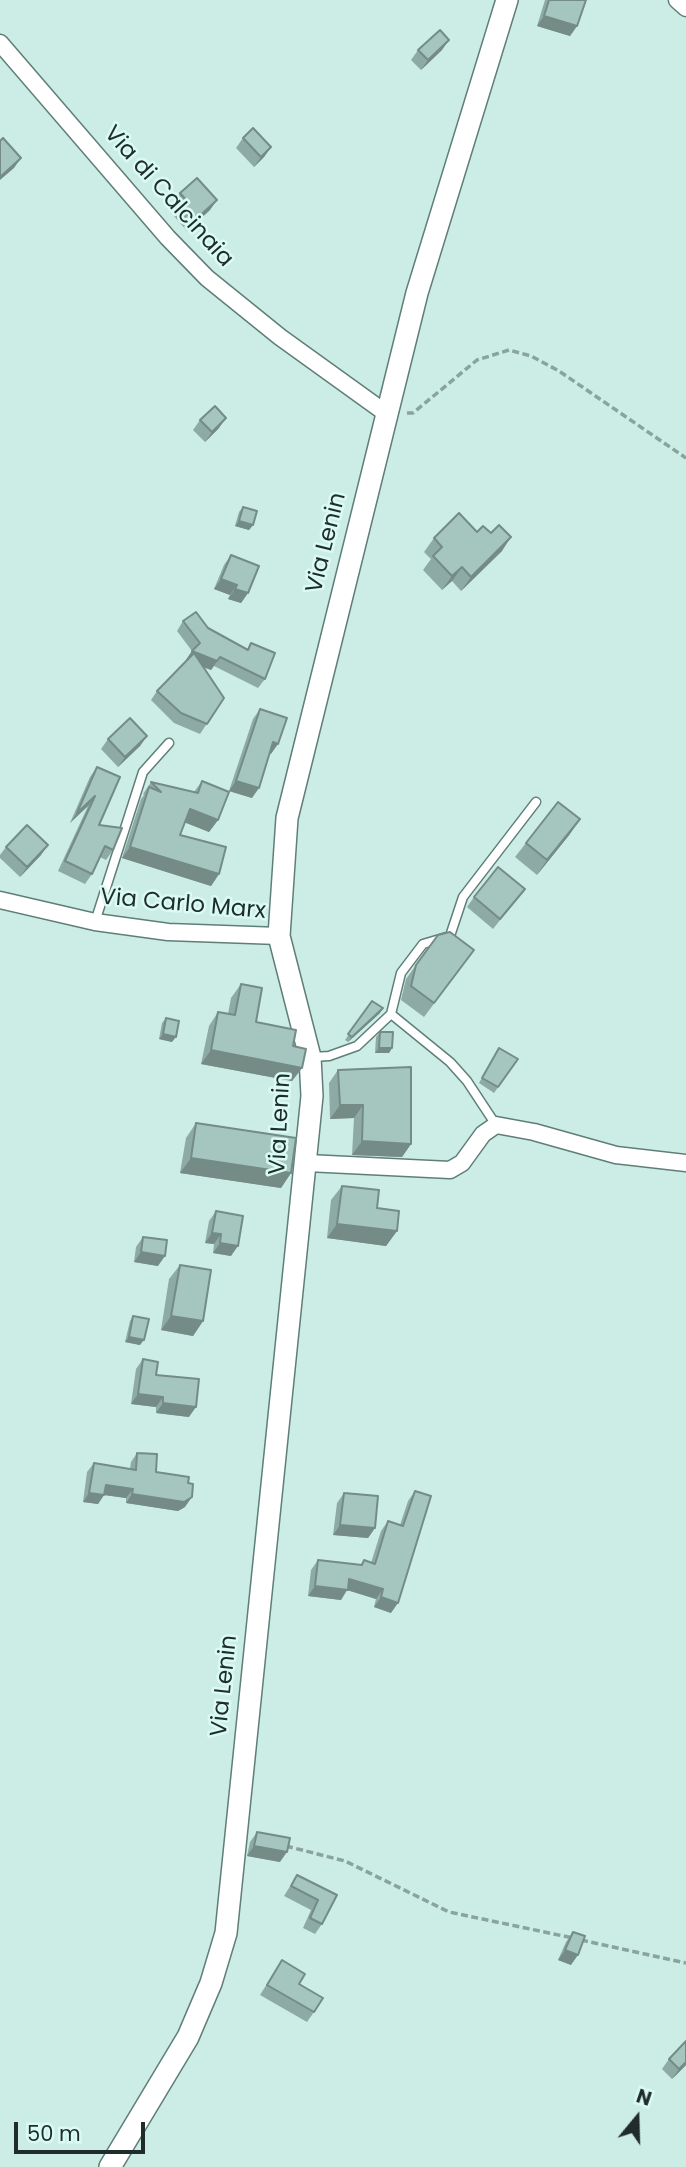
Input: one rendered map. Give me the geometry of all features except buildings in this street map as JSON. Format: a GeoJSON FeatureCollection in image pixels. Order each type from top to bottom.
{"type":"FeatureCollection","features":[{"type":"Feature","properties":{"kind":"street","name":"Via Lenin"},"geometry":{"type":"LineString","coordinates":[[110,2167],[188,2037],[211,1983],[226,1934],[312,1096],[310,1057],[279,936],[284,843],[296,775],[417,293],[507,0]]}},
{"type":"Feature","properties":{"kind":"street"},"geometry":{"type":"LineString","coordinates":[[677,0],[686,8]]}},
{"type":"Feature","properties":{"kind":"street","name":"Via di Calcinaia"},"geometry":{"type":"LineString","coordinates":[[0,43],[168,238],[207,278],[280,337],[387,414]]}},
{"type":"Feature","properties":{"kind":"street","name":"Via Carlo Marx"},"geometry":{"type":"LineString","coordinates":[[0,900],[95,922],[168,932],[279,936]]}},
{"type":"Feature","properties":{"kind":"street"},"geometry":{"type":"LineString","coordinates":[[307,1163],[450,1170],[462,1163],[482,1134],[496,1125],[534,1132],[616,1155],[686,1163]]}},
{"type":"Feature","properties":{"kind":"lane"},"geometry":{"type":"LineString","coordinates":[[95,922],[144,772],[169,743]]}},
{"type":"Feature","properties":{"kind":"lane"},"geometry":{"type":"LineString","coordinates":[[310,1057],[329,1056],[357,1046],[391,1014],[401,973],[423,944],[450,936],[463,897],[536,802]]}},
{"type":"Feature","properties":{"kind":"lane"},"geometry":{"type":"LineString","coordinates":[[391,1014],[450,1062],[496,1125]]}},
{"type":"Feature","properties":{"kind":"path"},"geometry":{"type":"LineString","coordinates":[[387,414],[413,412],[477,360],[509,350],[531,356],[559,371],[686,458]]}},
{"type":"Feature","properties":{"kind":"path"},"geometry":{"type":"LineString","coordinates":[[277,1844],[345,1861],[449,1912],[686,1963]]}}]}
